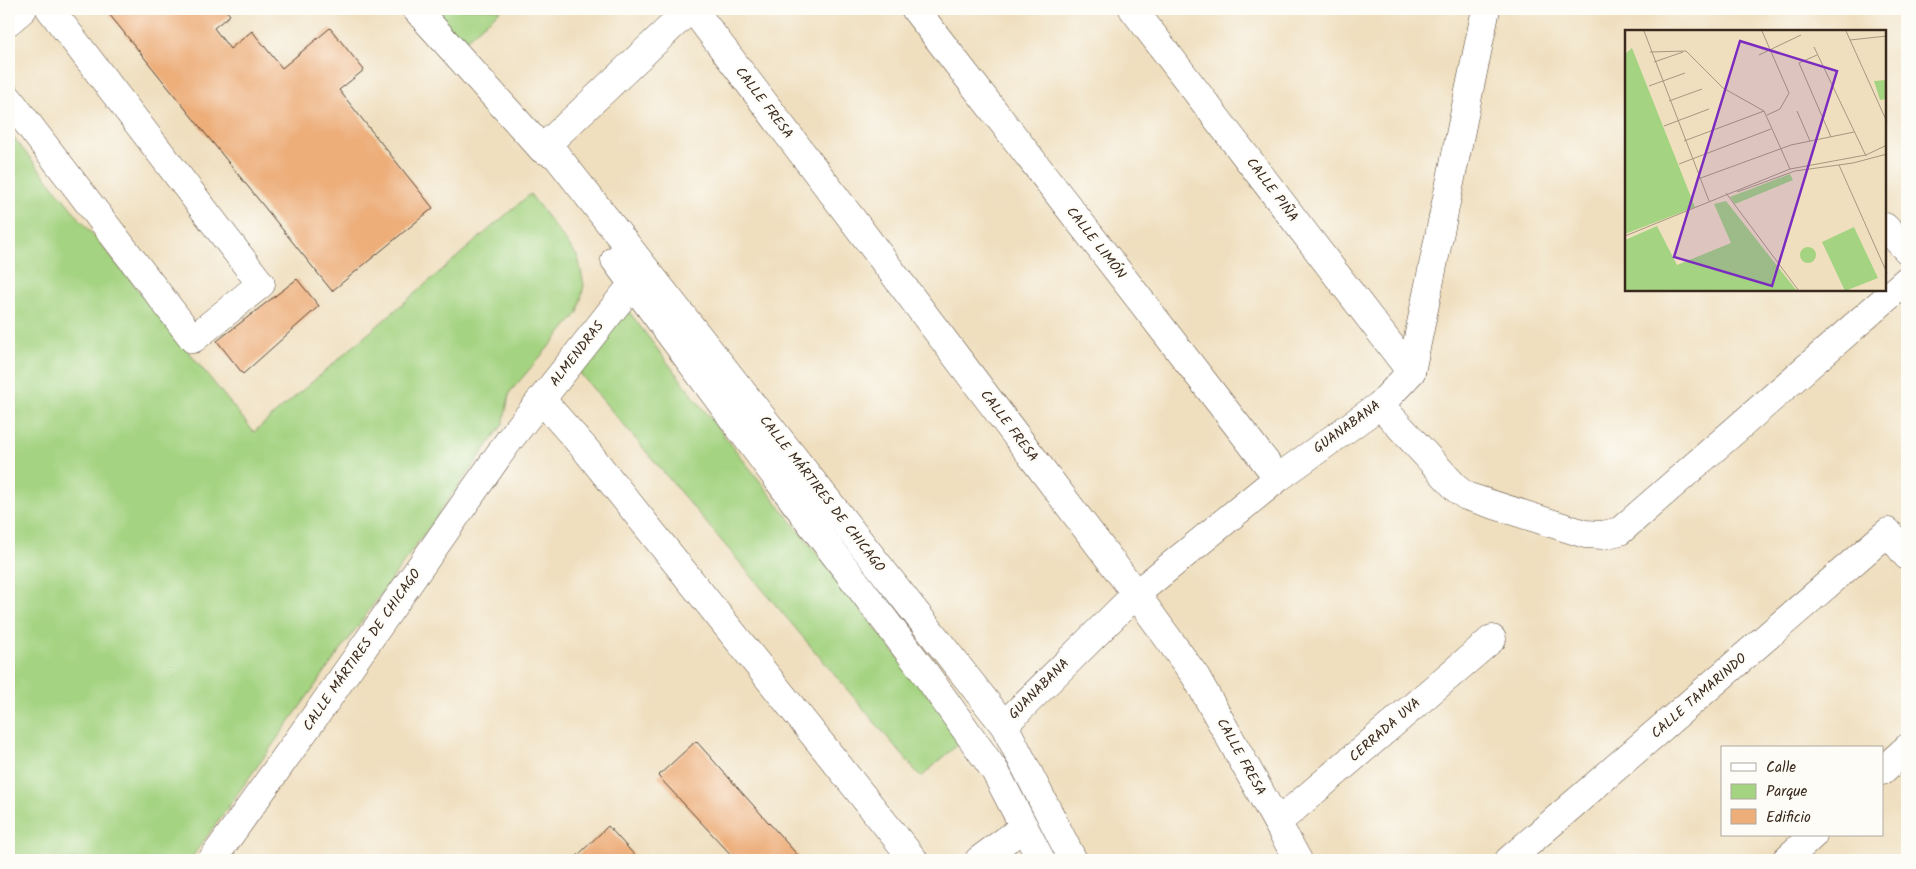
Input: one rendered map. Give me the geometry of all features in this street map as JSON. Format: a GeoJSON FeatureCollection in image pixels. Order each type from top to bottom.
{"type":"FeatureCollection","features":[{"type":"Feature","properties":{"kind":"street"},"geometry":{"type":"LineString","coordinates":[[9,21],[23,9]]}},
{"type":"Feature","properties":{"kind":"street"},"geometry":{"type":"LineString","coordinates":[[9,99],[194,339],[261,284],[50,9]]}},
{"type":"Feature","properties":{"kind":"street","name":"CALLE MÁRTIRES DE CHICAGO"},"geometry":{"type":"LineString","coordinates":[[416,9],[542,150],[556,155],[793,500],[930,680],[995,771],[1041,860]]}},
{"type":"Feature","properties":{"kind":"street"},"geometry":{"type":"LineString","coordinates":[[542,150],[692,9]]}},
{"type":"Feature","properties":{"kind":"street","name":"CALLE FRESA"},"geometry":{"type":"LineString","coordinates":[[692,9],[1136,594],[1196,677],[1298,860]]}},
{"type":"Feature","properties":{"kind":"street","name":"CALLE LIMÓN"},"geometry":{"type":"LineString","coordinates":[[915,9],[1278,478]]}},
{"type":"Feature","properties":{"kind":"street","name":"CALLE PIÑA"},"geometry":{"type":"LineString","coordinates":[[1133,9],[1411,372]]}},
{"type":"Feature","properties":{"kind":"street"},"geometry":{"type":"LineString","coordinates":[[1411,372],[1486,9]]}},
{"type":"Feature","properties":{"kind":"street"},"geometry":{"type":"LineString","coordinates":[[1886,228],[1907,250]]}},
{"type":"Feature","properties":{"kind":"street","name":"CALLE MÁRTIRES DE CHICAGO"},"geometry":{"type":"LineString","coordinates":[[639,277],[1004,725],[1073,860]]}},
{"type":"Feature","properties":{"kind":"street","name":"ALMENDRAS"},"geometry":{"type":"LineString","coordinates":[[510,439],[639,277]]}},
{"type":"Feature","properties":{"kind":"street"},"geometry":{"type":"LineString","coordinates":[[1380,405],[1458,490],[1466,496],[1585,534],[1603,535],[1620,532],[1907,280]]}},
{"type":"Feature","properties":{"kind":"street","name":"GUANABANA"},"geometry":{"type":"LineString","coordinates":[[1004,725],[1136,594],[1278,478],[1380,405],[1411,372]]}},
{"type":"Feature","properties":{"kind":"street"},"geometry":{"type":"LineString","coordinates":[[541,399],[586,450],[914,860]]}},
{"type":"Feature","properties":{"kind":"street","name":"CALLE MÁRTIRES DE CHICAGO"},"geometry":{"type":"LineString","coordinates":[[212,860],[510,439]]}},
{"type":"Feature","properties":{"kind":"street","name":"CALLE TAMARINDO"},"geometry":{"type":"LineString","coordinates":[[1509,860],[1888,532],[1907,556]]}},
{"type":"Feature","properties":{"kind":"street","name":"CERRADA UVA"},"geometry":{"type":"LineString","coordinates":[[1278,822],[1492,639]]}},
{"type":"Feature","properties":{"kind":"street"},"geometry":{"type":"LineString","coordinates":[[1884,769],[1907,748]]}},
{"type":"Feature","properties":{"kind":"street"},"geometry":{"type":"LineString","coordinates":[[979,860],[1024,827]]}},
{"type":"Feature","properties":{"kind":"street"},"geometry":{"type":"LineString","coordinates":[[1786,860],[1812,836]]}},
{"type":"Feature","properties":{"kind":"green space"},"geometry":{"type":"Polygon","coordinates":[[[424,9],[502,9],[455,49],[424,9]]]}},
{"type":"Feature","properties":{"kind":"green space"},"geometry":{"type":"Polygon","coordinates":[[[9,132],[254,432],[530,194],[578,257],[584,285],[578,313],[510,392],[503,424],[190,860],[9,860],[9,132]]]}},
{"type":"Feature","properties":{"kind":"green space"},"geometry":{"type":"Polygon","coordinates":[[[627,309],[963,740],[921,777],[578,371],[627,309]]]}},
{"type":"Feature","properties":{"kind":"building"},"geometry":{"type":"Polygon","coordinates":[[[105,9],[225,9],[230,15],[214,28],[230,49],[252,31],[282,68],[330,28],[364,70],[339,90],[433,208],[332,291],[105,9]]]}},
{"type":"Feature","properties":{"kind":"building"},"geometry":{"type":"Polygon","coordinates":[[[297,279],[319,306],[243,374],[217,341],[297,279]]]}},
{"type":"Feature","properties":{"kind":"building"},"geometry":{"type":"Polygon","coordinates":[[[696,741],[802,860],[736,860],[658,776],[696,741]]]}},
{"type":"Feature","properties":{"kind":"building"},"geometry":{"type":"Polygon","coordinates":[[[608,826],[639,860],[573,860],[608,826]]]}}]}
